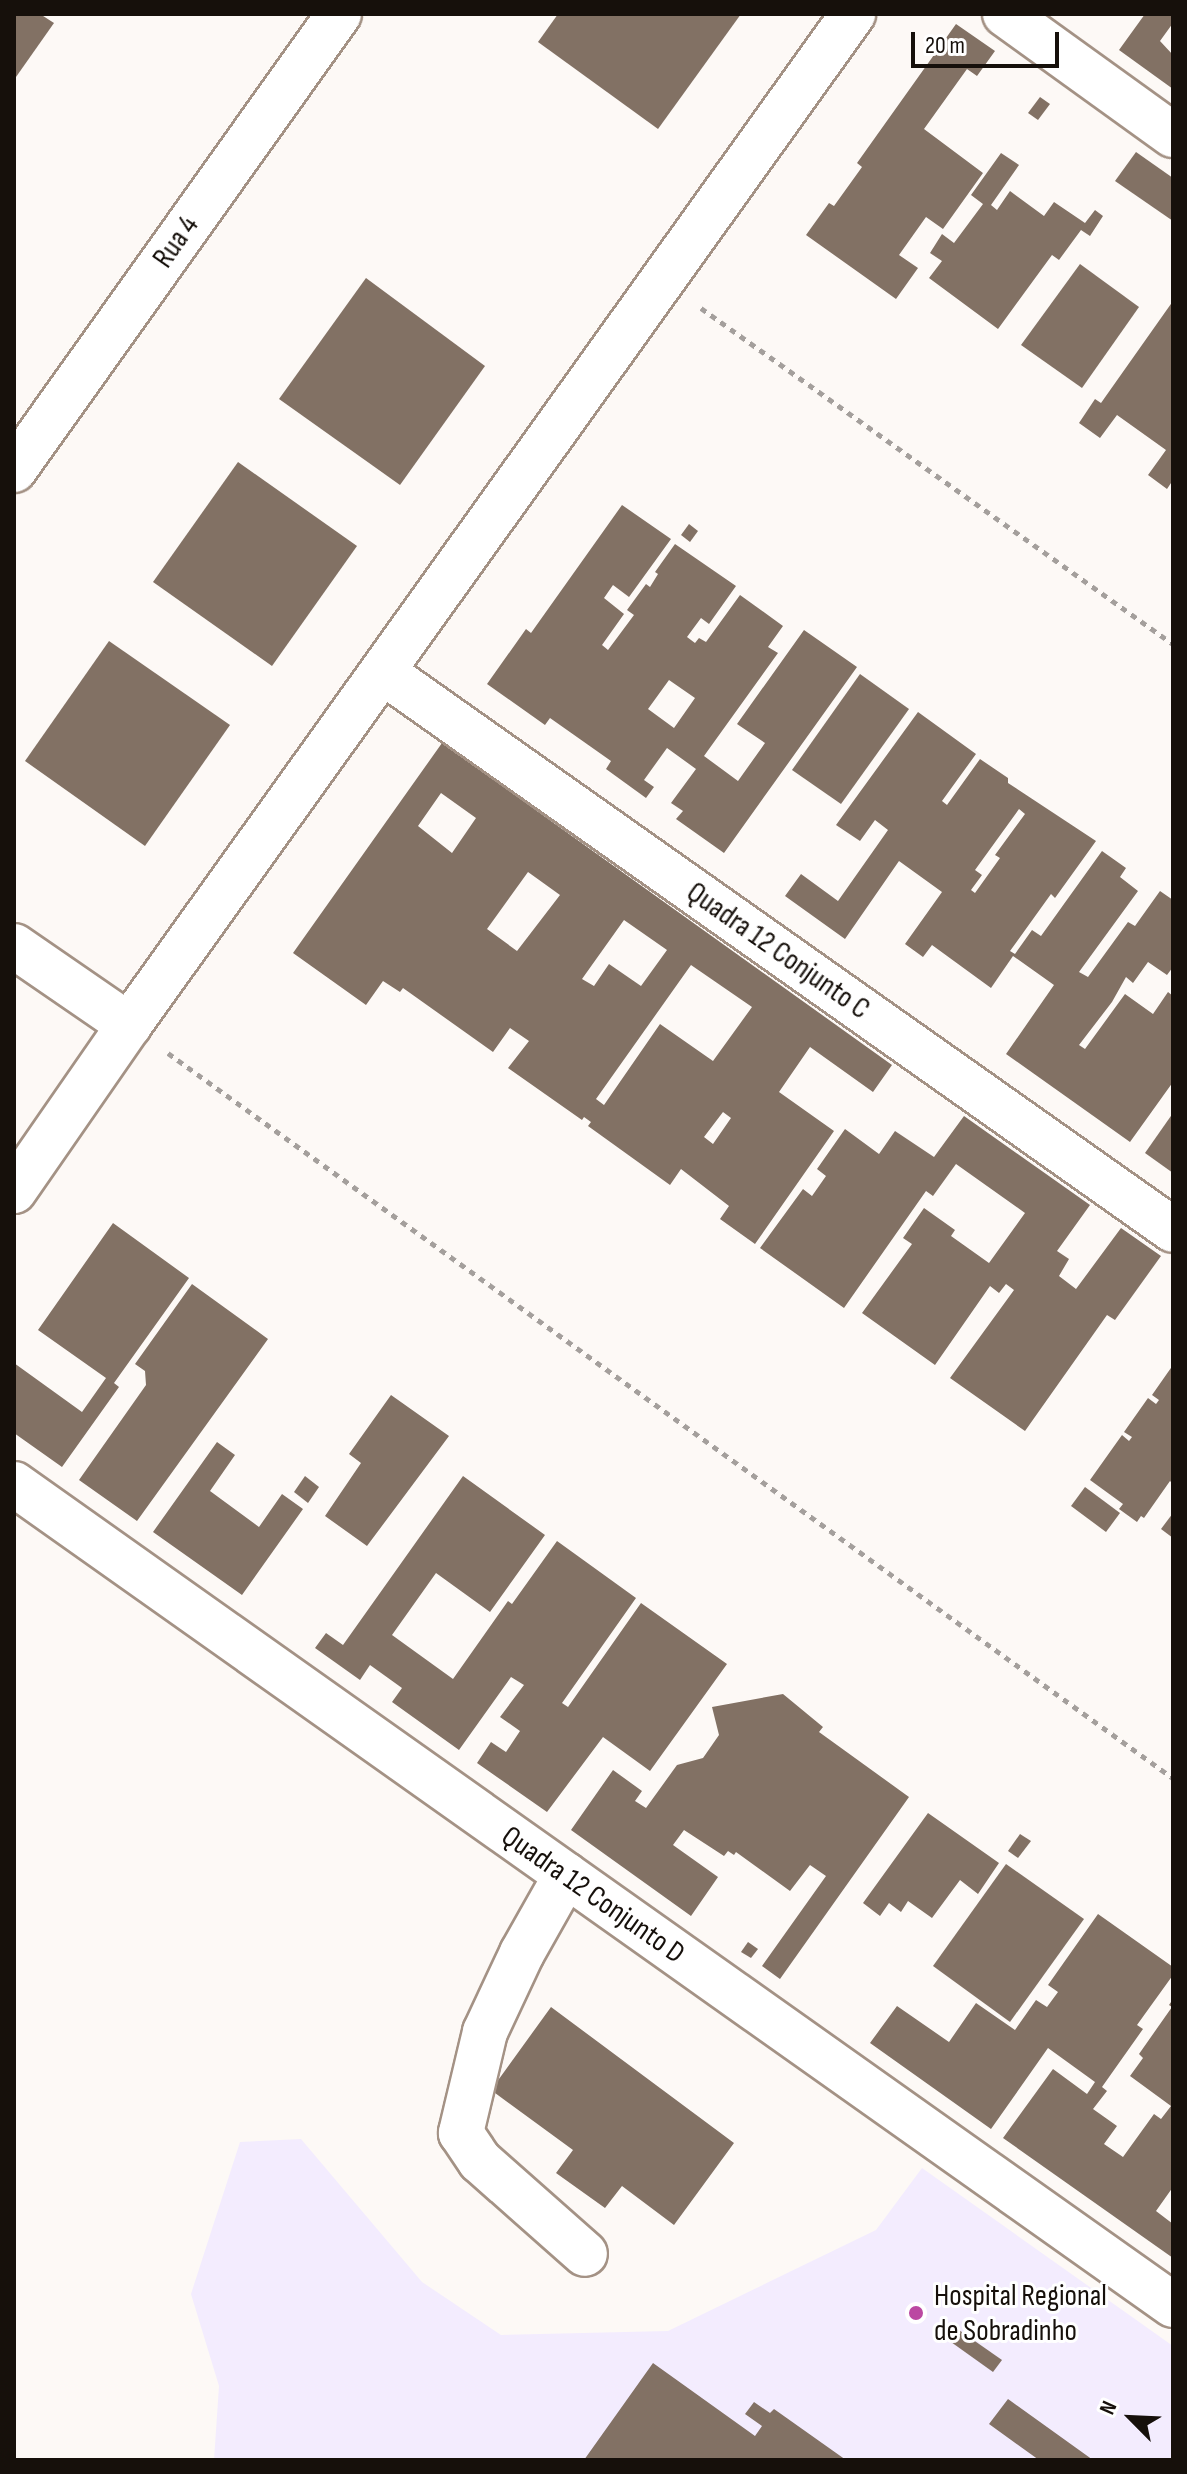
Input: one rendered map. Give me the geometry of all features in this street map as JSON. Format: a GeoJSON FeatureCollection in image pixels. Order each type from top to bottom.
{"type":"FeatureCollection","features":[{"type":"Feature","properties":{"kind":"street"},"geometry":{"type":"LineString","coordinates":[[14,1191],[129,1025],[853,14]]}},
{"type":"Feature","properties":{"kind":"street"},"geometry":{"type":"LineString","coordinates":[[1005,14],[1173,135]]}},
{"type":"Feature","properties":{"kind":"street","name":"Rua 4"},"geometry":{"type":"LineString","coordinates":[[14,470],[337,15]]}},
{"type":"Feature","properties":{"kind":"street","name":"Quadra 12 Conjunto C"},"geometry":{"type":"LineString","coordinates":[[383,672],[1173,1230]]}},
{"type":"Feature","properties":{"kind":"street"},"geometry":{"type":"LineString","coordinates":[[14,946],[129,1025]]}},
{"type":"Feature","properties":{"kind":"street","name":"Quadra 12 Conjunto D"},"geometry":{"type":"LineString","coordinates":[[14,1484],[1173,2305]]}},
{"type":"Feature","properties":{"kind":"street"},"geometry":{"type":"LineString","coordinates":[[566,1875],[522,1953],[485,2032],[461,2133],[480,2161],[585,2254]]}},
{"type":"Feature","properties":{"kind":"path"},"geometry":{"type":"LineString","coordinates":[[664,282],[1173,644]]}},
{"type":"Feature","properties":{"kind":"path"},"geometry":{"type":"LineString","coordinates":[[129,1025],[1173,1778]]}},
{"type":"Feature","properties":{"kind":"shaded area","name":"Hospital Regional de Sobradinho"},"geometry":{"type":"Polygon","coordinates":[[[301,2139],[422,2282],[501,2335],[668,2331],[876,2230],[922,2168],[1173,2346],[1173,2460],[214,2460],[219,2386],[191,2294],[240,2142],[301,2139]]]}},
{"type":"Feature","properties":{"kind":"building"},"geometry":{"type":"Polygon","coordinates":[[[14,14],[40,14],[54,23],[16,77],[14,14]]]}},
{"type":"Feature","properties":{"kind":"building"},"geometry":{"type":"Polygon","coordinates":[[[558,14],[741,14],[658,129],[538,42],[558,14]]]}},
{"type":"Feature","properties":{"kind":"building"},"geometry":{"type":"Polygon","coordinates":[[[1145,14],[1173,14],[1173,23],[1160,41],[1173,55],[1173,89],[1119,50],[1145,14]]]}},
{"type":"Feature","properties":{"kind":"building"},"geometry":{"type":"Polygon","coordinates":[[[956,24],[995,51],[977,76],[967,69],[924,129],[983,173],[943,229],[926,217],[899,255],[918,268],[896,299],[806,235],[829,203],[834,206],[862,167],[857,163],[956,24]]]}},
{"type":"Feature","properties":{"kind":"building"},"geometry":{"type":"Polygon","coordinates":[[[1040,97],[1050,104],[1038,120],[1028,113],[1040,97]]]}},
{"type":"Feature","properties":{"kind":"building"},"geometry":{"type":"Polygon","coordinates":[[[1136,152],[1173,178],[1173,221],[1115,181],[1136,152]]]}},
{"type":"Feature","properties":{"kind":"building"},"geometry":{"type":"Polygon","coordinates":[[[1001,153],[1019,165],[991,205],[997,210],[1010,191],[1044,216],[1054,202],[1085,223],[1095,210],[1103,216],[1090,236],[1081,230],[1059,260],[1052,255],[998,329],[929,278],[942,261],[930,253],[942,234],[954,243],[983,204],[971,195],[1001,153]]]}},
{"type":"Feature","properties":{"kind":"building"},"geometry":{"type":"Polygon","coordinates":[[[1080,264],[1139,307],[1082,388],[1021,345],[1080,264]]]}},
{"type":"Feature","properties":{"kind":"building"},"geometry":{"type":"Polygon","coordinates":[[[366,278],[485,366],[400,485],[279,399],[366,278]]]}},
{"type":"Feature","properties":{"kind":"building"},"geometry":{"type":"Polygon","coordinates":[[[1173,301],[1173,480],[1167,489],[1148,475],[1166,450],[1117,415],[1100,438],[1079,423],[1095,399],[1101,403],[1173,301]]]}},
{"type":"Feature","properties":{"kind":"building"},"geometry":{"type":"Polygon","coordinates":[[[238,462],[357,546],[272,666],[153,582],[238,462]]]}},
{"type":"Feature","properties":{"kind":"building"},"geometry":{"type":"Polygon","coordinates":[[[622,505],[671,539],[629,597],[613,585],[604,598],[624,614],[602,645],[608,650],[634,615],[627,610],[646,584],[650,587],[658,574],[655,572],[675,544],[736,586],[709,624],[701,618],[687,637],[695,643],[699,638],[706,642],[740,595],[783,626],[768,647],[778,653],[704,756],[738,781],[765,743],[737,724],[804,630],[857,667],[724,853],[676,819],[683,811],[671,803],[696,769],[667,748],[644,780],[654,787],[646,798],[606,769],[611,761],[550,718],[545,725],[487,684],[526,629],[531,633],[622,505]],[[669,680],[648,709],[674,728],[695,698],[669,680]]]}},
{"type":"Feature","properties":{"kind":"building"},"geometry":{"type":"Polygon","coordinates":[[[689,524],[698,531],[690,542],[681,535],[689,524]]]}},
{"type":"Feature","properties":{"kind":"building"},"geometry":{"type":"Polygon","coordinates":[[[109,641],[230,725],[145,846],[25,761],[109,641]]]}},
{"type":"Feature","properties":{"kind":"building"},"geometry":{"type":"Polygon","coordinates":[[[860,674],[909,709],[841,804],[792,770],[860,674]]]}},
{"type":"Feature","properties":{"kind":"building"},"geometry":{"type":"Polygon","coordinates":[[[918,712],[976,754],[942,801],[947,805],[980,759],[1008,778],[1008,783],[1096,841],[1055,898],[1051,894],[1010,951],[1015,954],[1032,930],[1041,936],[1102,851],[1126,868],[1120,877],[1138,891],[1079,972],[1088,977],[1128,922],[1135,926],[1160,891],[1173,900],[1173,967],[1167,975],[1148,962],[1133,983],[1126,977],[1112,1002],[1079,1045],[1085,1049],[1125,994],[1153,1014],[1168,992],[1173,996],[1173,1082],[1130,1142],[1006,1054],[1054,985],[1013,956],[991,988],[932,945],[923,957],[905,944],[942,892],[899,861],[845,939],[785,896],[801,874],[838,901],[888,830],[875,820],[860,841],[836,825],[918,712]],[[1019,809],[975,870],[982,875],[971,890],[975,893],[1000,858],[995,855],[1025,814],[1019,809]]]}},
{"type":"Feature","properties":{"kind":"building"},"geometry":{"type":"Polygon","coordinates":[[[442,743],[892,1065],[873,1092],[810,1047],[779,1092],[834,1131],[755,1244],[720,1219],[729,1206],[681,1169],[670,1185],[588,1126],[591,1122],[584,1117],[582,1120],[508,1068],[529,1041],[510,1028],[493,1052],[403,988],[400,992],[383,981],[366,1005],[293,953],[442,743]],[[441,793],[418,826],[452,853],[476,818],[441,793]],[[528,872],[487,929],[517,951],[560,895],[528,872]],[[624,920],[582,979],[594,986],[609,964],[641,986],[667,950],[624,920]],[[691,965],[596,1099],[604,1105],[660,1024],[713,1061],[752,1007],[691,965]],[[723,1112],[704,1137],[713,1144],[731,1118],[723,1112]]]}},
{"type":"Feature","properties":{"kind":"building"},"geometry":{"type":"Polygon","coordinates":[[[1173,1113],[1173,1173],[1145,1153],[1173,1113]]]}},
{"type":"Feature","properties":{"kind":"building"},"geometry":{"type":"Polygon","coordinates":[[[964,1116],[1090,1205],[1057,1251],[1069,1259],[1059,1276],[1076,1289],[1121,1228],[1161,1256],[1115,1320],[1107,1315],[1025,1431],[950,1378],[1014,1290],[1006,1284],[999,1293],[990,1286],[935,1365],[862,1313],[912,1244],[903,1238],[924,1208],[955,1230],[951,1236],[989,1263],[1025,1213],[956,1164],[933,1196],[926,1191],[844,1308],[760,1248],[803,1189],[812,1196],[826,1176],[817,1169],[845,1129],[879,1154],[895,1131],[934,1157],[964,1116]]]}},
{"type":"Feature","properties":{"kind":"building"},"geometry":{"type":"Polygon","coordinates":[[[113,1223],[189,1278],[114,1383],[119,1387],[62,1467],[14,1433],[14,1363],[82,1412],[106,1378],[38,1330],[113,1223]]]}},
{"type":"Feature","properties":{"kind":"building"},"geometry":{"type":"Polygon","coordinates":[[[192,1284],[268,1339],[137,1521],[79,1480],[146,1385],[145,1371],[135,1364],[192,1284]]]}},
{"type":"Feature","properties":{"kind":"building"},"geometry":{"type":"Polygon","coordinates":[[[1173,1365],[1173,1484],[1170,1481],[1144,1518],[1141,1516],[1137,1522],[1119,1509],[1123,1504],[1090,1480],[1122,1435],[1129,1441],[1132,1437],[1124,1432],[1148,1398],[1156,1404],[1159,1400],[1152,1395],[1173,1365]]]}},
{"type":"Feature","properties":{"kind":"building"},"geometry":{"type":"Polygon","coordinates":[[[391,1395],[449,1436],[367,1546],[325,1516],[361,1463],[349,1454],[391,1395]]]}},
{"type":"Feature","properties":{"kind":"building"},"geometry":{"type":"Polygon","coordinates":[[[217,1442],[235,1455],[210,1491],[259,1527],[282,1494],[303,1509],[242,1595],[153,1532],[217,1442]]]}},
{"type":"Feature","properties":{"kind":"building"},"geometry":{"type":"Polygon","coordinates":[[[305,1476],[319,1487],[308,1503],[294,1492],[305,1476]]]}},
{"type":"Feature","properties":{"kind":"building"},"geometry":{"type":"Polygon","coordinates":[[[463,1476],[545,1535],[490,1612],[436,1573],[392,1635],[453,1679],[508,1601],[512,1604],[557,1541],[636,1598],[562,1703],[568,1707],[641,1603],[727,1664],[650,1771],[603,1737],[547,1812],[477,1763],[491,1742],[506,1752],[520,1731],[500,1717],[524,1685],[511,1677],[459,1750],[392,1702],[402,1688],[370,1665],[360,1680],[315,1648],[326,1633],[343,1645],[463,1476]]]}},
{"type":"Feature","properties":{"kind":"building"},"geometry":{"type":"Polygon","coordinates":[[[1085,1487],[1120,1513],[1106,1532],[1071,1506],[1085,1487]]]}},
{"type":"Feature","properties":{"kind":"building"},"geometry":{"type":"Polygon","coordinates":[[[1173,1513],[1173,1538],[1161,1529],[1173,1513]]]}},
{"type":"Feature","properties":{"kind":"building"},"geometry":{"type":"Polygon","coordinates":[[[783,1694],[823,1727],[819,1732],[909,1797],[780,1979],[762,1966],[826,1876],[810,1865],[790,1891],[736,1852],[734,1855],[728,1851],[724,1856],[684,1830],[673,1845],[718,1877],[691,1916],[571,1830],[613,1770],[642,1791],[635,1801],[646,1808],[677,1765],[703,1758],[719,1735],[712,1707],[783,1694]]]}},
{"type":"Feature","properties":{"kind":"building"},"geometry":{"type":"Polygon","coordinates":[[[928,1813],[999,1863],[978,1894],[960,1880],[932,1918],[908,1901],[901,1912],[889,1903],[880,1916],[863,1903],[928,1813]]]}},
{"type":"Feature","properties":{"kind":"building"},"geometry":{"type":"Polygon","coordinates":[[[1020,1834],[1031,1841],[1018,1858],[1008,1851],[1020,1834]]]}},
{"type":"Feature","properties":{"kind":"building"},"geometry":{"type":"Polygon","coordinates":[[[1006,1864],[1084,1919],[1010,2022],[933,1966],[1006,1864]]]}},
{"type":"Feature","properties":{"kind":"building"},"geometry":{"type":"Polygon","coordinates":[[[1098,1914],[1173,1967],[1173,1975],[1137,2025],[1143,2029],[1102,2087],[1107,2091],[1093,2109],[1117,2126],[1104,2144],[1123,2157],[1154,2114],[1161,2119],[1171,2106],[1130,2076],[1143,2058],[1139,2054],[1172,2007],[1169,2005],[1173,1999],[1173,2187],[1156,2211],[1173,2224],[1173,2258],[1003,2138],[1053,2069],[1087,2094],[1095,2082],[1048,2048],[991,2129],[870,2043],[897,2006],[949,2042],[976,2003],[1015,2030],[1036,2000],[1047,2007],[1058,1992],[1048,1985],[1098,1914]]]}},
{"type":"Feature","properties":{"kind":"building"},"geometry":{"type":"Polygon","coordinates":[[[748,1942],[758,1949],[751,1958],[741,1952],[748,1942]]]}},
{"type":"Feature","properties":{"kind":"building"},"geometry":{"type":"Polygon","coordinates":[[[551,2007],[734,2143],[674,2225],[622,2186],[605,2208],[556,2173],[573,2150],[491,2090],[551,2007]]]}},
{"type":"Feature","properties":{"kind":"building"},"geometry":{"type":"Polygon","coordinates":[[[959,2330],[1002,2360],[993,2372],[951,2342],[959,2330]]]}},
{"type":"Feature","properties":{"kind":"building"},"geometry":{"type":"Polygon","coordinates":[[[653,2363],[755,2436],[762,2426],[745,2414],[754,2402],[770,2413],[774,2409],[846,2460],[584,2460],[653,2363]]]}},
{"type":"Feature","properties":{"kind":"building"},"geometry":{"type":"Polygon","coordinates":[[[1008,2399],[1093,2460],[1039,2460],[989,2424],[1008,2399]]]}},
{"type":"Feature","properties":{"kind":"place","name":"Hospital Regional de Sobradinho"},"geometry":{"type":"Point","coordinates":[916,2313]}}]}
